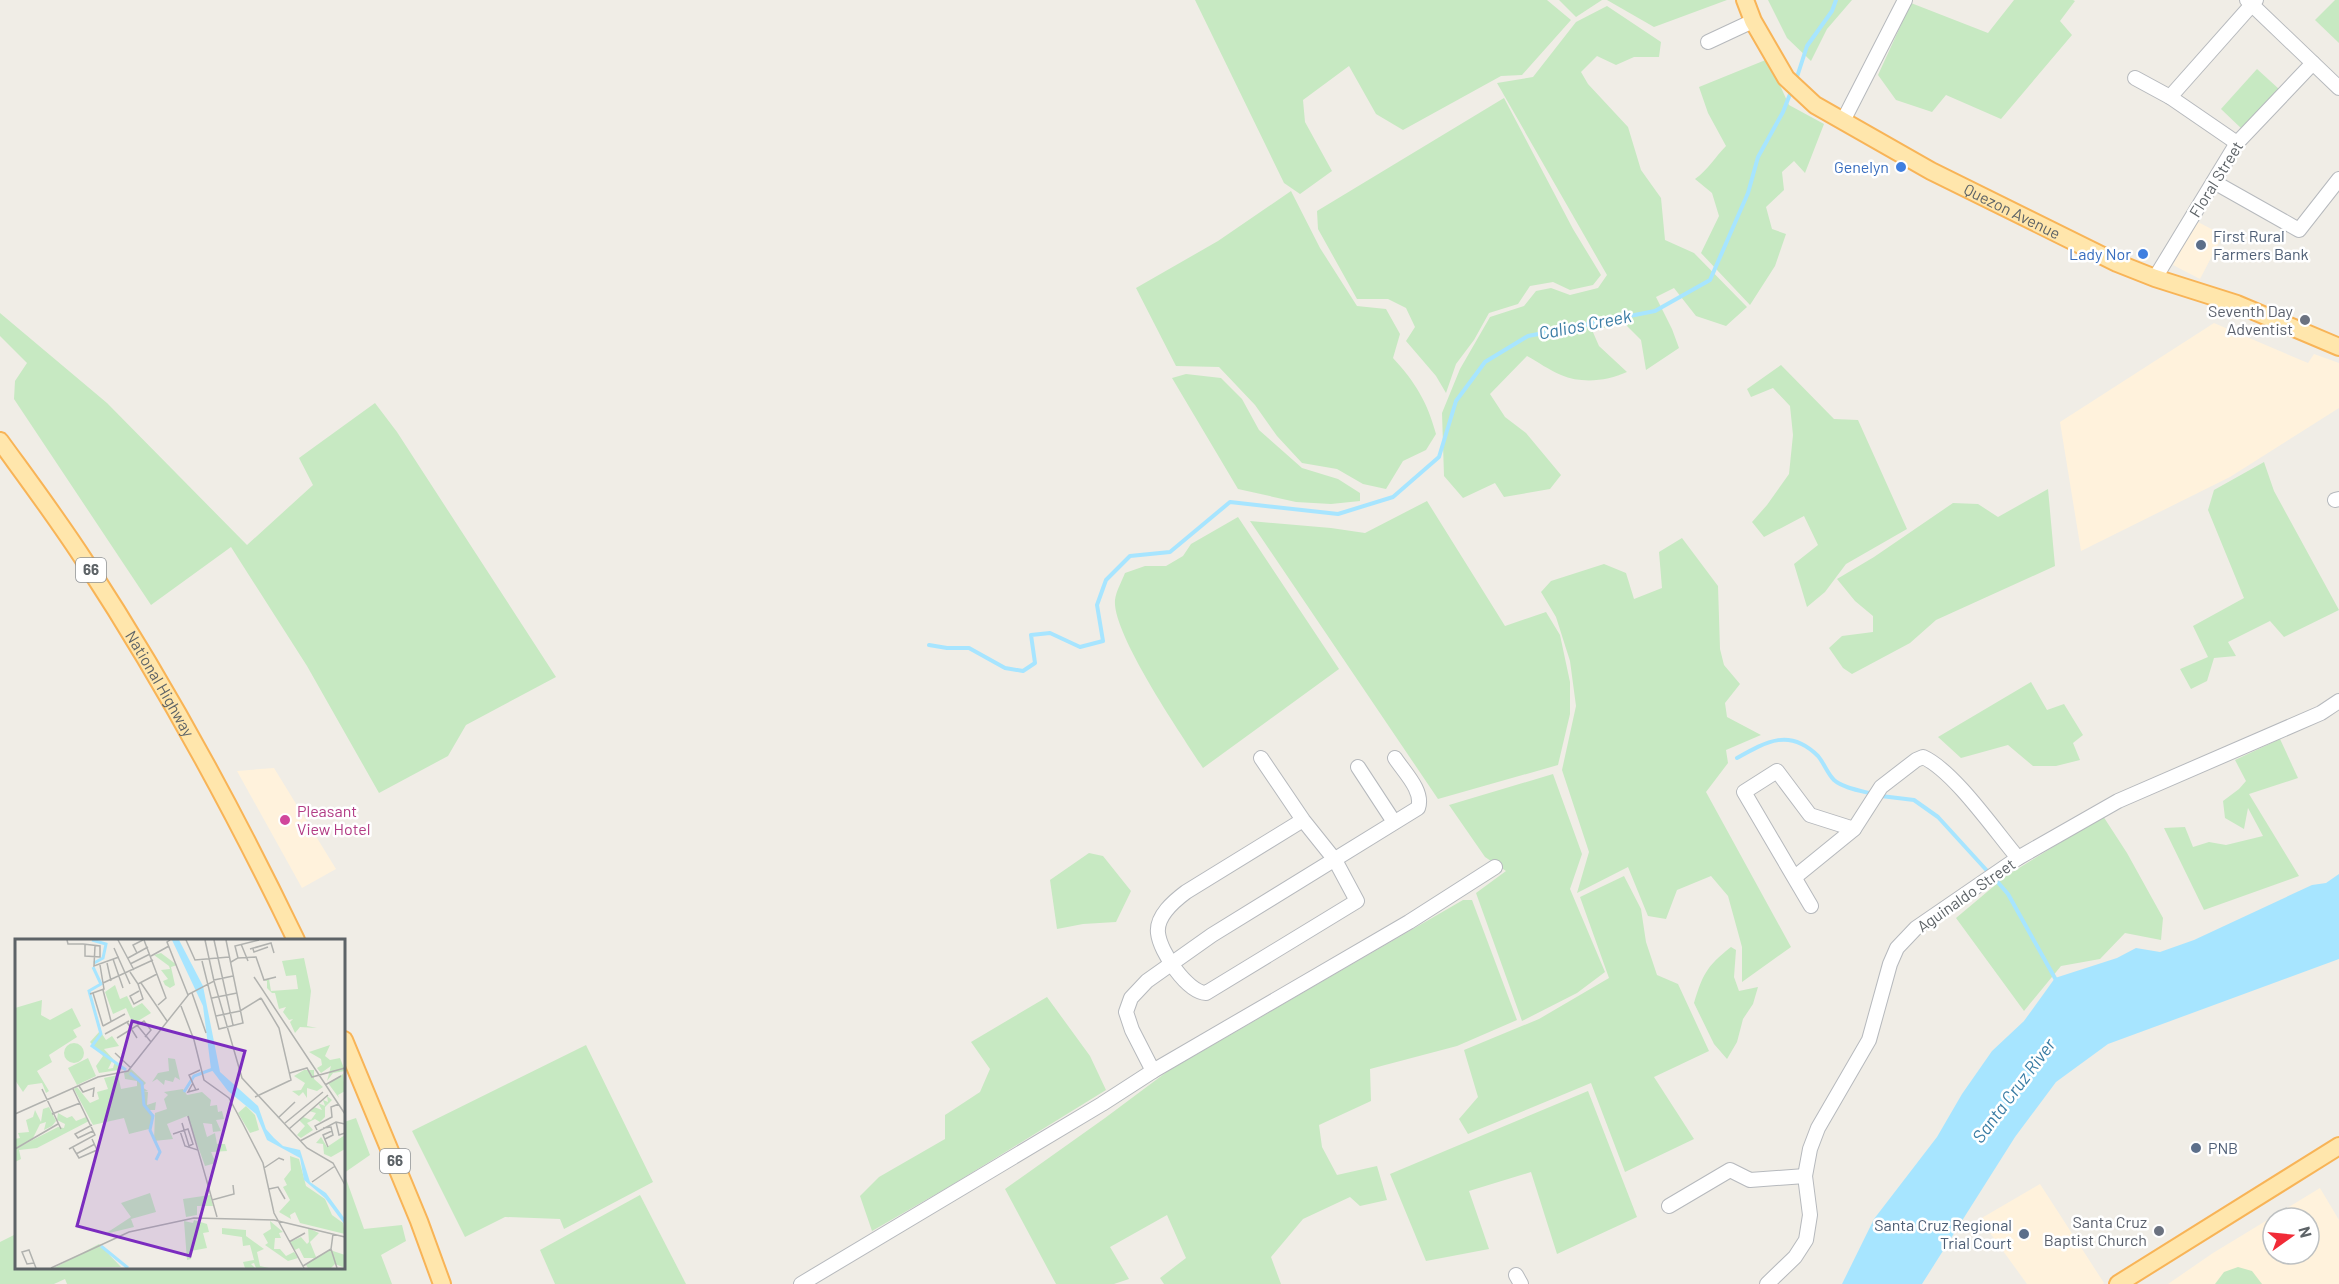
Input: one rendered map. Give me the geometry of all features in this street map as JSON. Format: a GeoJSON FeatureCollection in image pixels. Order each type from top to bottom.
{"type":"FeatureCollection","features":[{"type":"Feature","properties":{"kind":"main road","name":"Quezon Avenue"},"geometry":{"type":"LineString","coordinates":[[1745,0],[1753,21],[1786,78],[1815,105],[1932,171],[2118,263],[2155,278],[2237,304],[2339,347]]}},
{"type":"Feature","properties":{"kind":"main road","name":"National Highway"},"geometry":{"type":"LineString","coordinates":[[0,441],[86,563],[178,714],[237,823],[295,939]]}},
{"type":"Feature","properties":{"kind":"main road","name":"66"},"geometry":{"type":"LineString","coordinates":[[345,1042],[419,1221],[442,1284]]}},
{"type":"Feature","properties":{"kind":"main road"},"geometry":{"type":"LineString","coordinates":[[2118,1284],[2339,1146]]}},
{"type":"Feature","properties":{"kind":"street"},"geometry":{"type":"LineString","coordinates":[[1843,121],[1905,0]]}},
{"type":"Feature","properties":{"kind":"street"},"geometry":{"type":"LineString","coordinates":[[2170,97],[2252,2],[2339,88]]}},
{"type":"Feature","properties":{"kind":"street"},"geometry":{"type":"LineString","coordinates":[[1708,42],[1753,21]]}},
{"type":"Feature","properties":{"kind":"street","name":"Floral Street"},"geometry":{"type":"LineString","coordinates":[[2155,278],[2236,143],[2313,63]]}},
{"type":"Feature","properties":{"kind":"street"},"geometry":{"type":"LineString","coordinates":[[2135,78],[2170,97],[2236,143]]}},
{"type":"Feature","properties":{"kind":"street"},"geometry":{"type":"LineString","coordinates":[[2214,182],[2299,230],[2339,179]]}},
{"type":"Feature","properties":{"kind":"street","name":"Aguinaldo Street"},"geometry":{"type":"LineString","coordinates":[[1767,1284],[1795,1257],[1806,1240],[1810,1215],[1805,1176],[1810,1149],[1818,1128],[1869,1040],[1890,964],[1897,948],[1916,928],[2018,858],[2118,801],[2321,713],[2339,700]]}},
{"type":"Feature","properties":{"kind":"street"},"geometry":{"type":"LineString","coordinates":[[1795,877],[1854,829],[1881,787],[1923,757],[1934,762],[1960,789],[2018,858]]}},
{"type":"Feature","properties":{"kind":"street"},"geometry":{"type":"LineString","coordinates":[[1261,758],[1303,820],[1335,860],[1357,901],[1206,993],[1198,992],[1187,983],[1172,964],[1158,933],[1161,919],[1171,904],[1186,892],[1303,820]]}},
{"type":"Feature","properties":{"kind":"street"},"geometry":{"type":"LineString","coordinates":[[1152,1071],[1126,1012],[1131,998],[1147,981],[1212,935],[1418,808],[1420,801],[1417,791],[1395,759]]}},
{"type":"Feature","properties":{"kind":"street"},"geometry":{"type":"LineString","coordinates":[[1358,767],[1394,822]]}},
{"type":"Feature","properties":{"kind":"street"},"geometry":{"type":"LineString","coordinates":[[1811,906],[1744,792],[1777,771],[1810,815],[1854,829]]}},
{"type":"Feature","properties":{"kind":"street"},"geometry":{"type":"LineString","coordinates":[[801,1284],[1102,1104],[1152,1071],[1409,922],[1495,867]]}},
{"type":"Feature","properties":{"kind":"street"},"geometry":{"type":"LineString","coordinates":[[1669,1206],[1730,1170],[1750,1180],[1805,1176]]}},
{"type":"Feature","properties":{"kind":"shaded area","name":"First Rural Farmers Bank"},"geometry":{"type":"Polygon","coordinates":[[[2196,221],[2223,235],[2200,279],[2173,265],[2196,221]]]}},
{"type":"Feature","properties":{"kind":"shaded area"},"geometry":{"type":"Polygon","coordinates":[[[2214,323],[2308,363],[2314,354],[2339,363],[2339,408],[2230,477],[2081,551],[2060,422],[2214,323]]]}},
{"type":"Feature","properties":{"kind":"shaded area","name":"Pleasant View Hotel"},"geometry":{"type":"Polygon","coordinates":[[[274,768],[336,869],[302,888],[237,771],[274,768]]]}},
{"type":"Feature","properties":{"kind":"shaded area"},"geometry":{"type":"Polygon","coordinates":[[[2040,1184],[2103,1284],[2027,1284],[1980,1219],[2040,1184]]]}},
{"type":"Feature","properties":{"kind":"shaded area"},"geometry":{"type":"Polygon","coordinates":[[[2320,1188],[2339,1220],[2339,1284],[2168,1284],[2261,1224],[2261,1266],[2321,1266],[2321,1206],[2290,1206],[2320,1188]]]}},
{"type":"Feature","properties":{"kind":"green space"},"geometry":{"type":"Polygon","coordinates":[[[1195,0],[1547,0],[1571,20],[1522,75],[1501,76],[1403,130],[1376,114],[1349,66],[1303,100],[1305,122],[1332,171],[1300,194],[1284,183],[1195,0]]]}},
{"type":"Feature","properties":{"kind":"green space"},"geometry":{"type":"Polygon","coordinates":[[[1559,0],[1602,0],[1576,17],[1559,0]]]}},
{"type":"Feature","properties":{"kind":"green space"},"geometry":{"type":"Polygon","coordinates":[[[1607,0],[1727,0],[1654,27],[1607,0]]]}},
{"type":"Feature","properties":{"kind":"green space"},"geometry":{"type":"Polygon","coordinates":[[[1768,0],[1852,0],[1827,29],[1811,61],[1787,38],[1768,0]]]}},
{"type":"Feature","properties":{"kind":"green space"},"geometry":{"type":"Polygon","coordinates":[[[2014,0],[2075,1],[2060,21],[2072,35],[2001,119],[1946,95],[1932,112],[1896,100],[1878,75],[1911,3],[1988,33],[2014,0]]]}},
{"type":"Feature","properties":{"kind":"green space"},"geometry":{"type":"Polygon","coordinates":[[[2335,0],[2339,0],[2339,43],[2315,20],[2335,0]]]}},
{"type":"Feature","properties":{"kind":"green space"},"geometry":{"type":"Polygon","coordinates":[[[1607,6],[1661,42],[1659,57],[1634,57],[1616,65],[1597,56],[1581,72],[1588,84],[1628,127],[1641,170],[1661,198],[1665,240],[1694,253],[1747,307],[1726,326],[1696,316],[1674,288],[1656,297],[1679,348],[1646,370],[1641,340],[1625,324],[1592,330],[1599,346],[1627,372],[1619,375],[1603,379],[1577,380],[1557,373],[1527,356],[1490,394],[1505,417],[1526,433],[1561,475],[1550,489],[1504,497],[1495,483],[1463,498],[1444,476],[1442,413],[1460,369],[1490,317],[1524,306],[1536,291],[1551,288],[1570,295],[1598,288],[1607,275],[1497,83],[1533,77],[1576,22],[1607,6]]]}},
{"type":"Feature","properties":{"kind":"green space"},"geometry":{"type":"Polygon","coordinates":[[[1768,59],[1789,105],[1824,124],[1805,173],[1794,161],[1782,172],[1784,190],[1766,207],[1772,229],[1786,234],[1775,266],[1750,305],[1701,253],[1719,216],[1712,193],[1695,179],[1726,146],[1708,113],[1699,87],[1768,59]]]}},
{"type":"Feature","properties":{"kind":"green space"},"geometry":{"type":"Polygon","coordinates":[[[2257,69],[2280,90],[2243,130],[2221,109],[2257,69]]]}},
{"type":"Feature","properties":{"kind":"green space"},"geometry":{"type":"Polygon","coordinates":[[[1504,98],[1573,229],[1601,275],[1593,285],[1570,290],[1553,282],[1530,286],[1518,304],[1489,313],[1474,340],[1456,364],[1446,393],[1436,376],[1406,341],[1415,327],[1406,308],[1388,299],[1357,299],[1318,229],[1317,211],[1504,98]]]}},
{"type":"Feature","properties":{"kind":"green space"},"geometry":{"type":"Polygon","coordinates":[[[1291,191],[1320,248],[1357,306],[1386,309],[1400,334],[1393,358],[1408,375],[1429,412],[1436,434],[1426,450],[1403,461],[1386,489],[1363,484],[1337,469],[1302,463],[1277,436],[1255,405],[1219,367],[1176,366],[1136,288],[1218,241],[1291,191]]]}},
{"type":"Feature","properties":{"kind":"green space"},"geometry":{"type":"Polygon","coordinates":[[[0,313],[107,403],[247,545],[313,485],[299,458],[375,403],[397,432],[556,677],[466,725],[448,756],[379,793],[307,666],[231,547],[151,605],[14,399],[15,381],[27,363],[0,336],[0,313]]]}},
{"type":"Feature","properties":{"kind":"green space"},"geometry":{"type":"Polygon","coordinates":[[[1781,365],[1834,419],[1858,420],[1907,529],[1846,564],[1825,592],[1807,607],[1794,564],[1818,545],[1804,516],[1764,537],[1752,522],[1789,474],[1793,435],[1790,406],[1773,388],[1751,397],[1747,389],[1781,365]]]}},
{"type":"Feature","properties":{"kind":"green space"},"geometry":{"type":"Polygon","coordinates":[[[1186,374],[1221,378],[1242,399],[1259,430],[1302,468],[1338,479],[1360,493],[1360,501],[1331,504],[1296,502],[1238,489],[1172,378],[1186,374]]]}},
{"type":"Feature","properties":{"kind":"green space"},"geometry":{"type":"Polygon","coordinates":[[[2264,462],[2274,491],[2339,610],[2284,637],[2270,621],[2228,642],[2236,656],[2214,658],[2207,681],[2191,689],[2180,669],[2208,657],[2193,626],[2244,598],[2208,510],[2214,490],[2264,462]]]}},
{"type":"Feature","properties":{"kind":"green space"},"geometry":{"type":"Polygon","coordinates":[[[2048,489],[2055,566],[1936,620],[1910,643],[1852,674],[1843,668],[1829,648],[1842,636],[1873,632],[1873,616],[1855,601],[1837,579],[1874,557],[1953,503],[1978,504],[1998,517],[2048,489]]]}},
{"type":"Feature","properties":{"kind":"green space"},"geometry":{"type":"Polygon","coordinates":[[[1427,501],[1505,626],[1546,612],[1560,635],[1570,682],[1570,714],[1558,765],[1438,799],[1250,521],[1365,533],[1427,501]]]}},
{"type":"Feature","properties":{"kind":"green space"},"geometry":{"type":"Polygon","coordinates":[[[1238,517],[1339,669],[1203,768],[1136,660],[1117,616],[1115,600],[1125,573],[1145,566],[1166,566],[1183,556],[1191,544],[1238,517]]]}},
{"type":"Feature","properties":{"kind":"green space"},"geometry":{"type":"Polygon","coordinates":[[[1682,538],[1718,586],[1720,649],[1724,665],[1740,684],[1725,703],[1727,717],[1761,735],[1726,750],[1728,763],[1706,792],[1791,947],[1742,982],[1742,947],[1728,896],[1711,876],[1677,890],[1666,919],[1648,916],[1628,867],[1577,893],[1589,852],[1562,770],[1576,706],[1570,661],[1556,617],[1541,592],[1551,581],[1604,564],[1626,573],[1634,599],[1662,588],[1659,552],[1682,538]]]}},
{"type":"Feature","properties":{"kind":"green space"},"geometry":{"type":"Polygon","coordinates":[[[2031,682],[2047,710],[2064,704],[2083,735],[2073,743],[2080,760],[2056,766],[2033,766],[2008,745],[1961,758],[1938,737],[2031,682]]]}},
{"type":"Feature","properties":{"kind":"green space"},"geometry":{"type":"Polygon","coordinates":[[[2280,739],[2298,778],[2249,794],[2299,876],[2204,910],[2164,828],[2185,827],[2193,847],[2209,842],[2226,845],[2263,836],[2248,808],[2244,829],[2225,818],[2223,801],[2246,781],[2235,760],[2280,739]]]}},
{"type":"Feature","properties":{"kind":"green space"},"geometry":{"type":"Polygon","coordinates":[[[1553,774],[1582,854],[1570,889],[1605,972],[1577,993],[1522,1021],[1476,893],[1506,871],[1485,857],[1449,805],[1553,774]]]}},
{"type":"Feature","properties":{"kind":"green space"},"geometry":{"type":"Polygon","coordinates":[[[2103,816],[2127,853],[2163,918],[2161,940],[2125,933],[2100,959],[2061,966],[2024,1011],[1956,918],[2006,876],[2103,816]]]}},
{"type":"Feature","properties":{"kind":"green space"},"geometry":{"type":"Polygon","coordinates":[[[1089,853],[1103,856],[1131,891],[1116,922],[1083,924],[1057,929],[1050,880],[1089,853]]]}},
{"type":"Feature","properties":{"kind":"green space"},"geometry":{"type":"Polygon","coordinates":[[[1624,876],[1641,909],[1646,942],[1657,975],[1678,984],[1709,1051],[1654,1077],[1694,1139],[1625,1172],[1591,1083],[1468,1134],[1459,1119],[1478,1097],[1464,1050],[1539,1019],[1609,978],[1580,897],[1624,876]]]}},
{"type":"Feature","properties":{"kind":"green space"},"geometry":{"type":"Polygon","coordinates":[[[1463,900],[1472,900],[1517,1020],[1457,1046],[1370,1069],[1371,1101],[1319,1125],[1322,1147],[1337,1175],[1377,1166],[1387,1200],[1360,1206],[1350,1197],[1303,1219],[1271,1257],[1281,1284],[1164,1284],[1160,1278],[1186,1258],[1167,1215],[1110,1247],[1129,1279],[1114,1284],[1056,1284],[1005,1189],[1168,1071],[1463,900]]]}},
{"type":"Feature","properties":{"kind":"green space"},"geometry":{"type":"Polygon","coordinates":[[[1731,947],[1736,950],[1734,977],[1739,991],[1758,987],[1753,1004],[1743,1019],[1737,1042],[1727,1059],[1714,1044],[1694,1003],[1706,972],[1731,947]]]}},
{"type":"Feature","properties":{"kind":"green space"},"geometry":{"type":"Polygon","coordinates":[[[1047,997],[1090,1056],[1106,1090],[872,1231],[860,1196],[879,1177],[945,1139],[945,1115],[980,1092],[990,1069],[971,1042],[1047,997]]]}},
{"type":"Feature","properties":{"kind":"green space"},"geometry":{"type":"Polygon","coordinates":[[[586,1045],[653,1182],[564,1229],[560,1219],[505,1217],[465,1237],[412,1131],[586,1045]]]}},
{"type":"Feature","properties":{"kind":"green space"},"geometry":{"type":"Polygon","coordinates":[[[1588,1091],[1637,1217],[1557,1254],[1531,1172],[1469,1191],[1489,1249],[1426,1261],[1390,1174],[1588,1091]]]}},
{"type":"Feature","properties":{"kind":"green space"},"geometry":{"type":"Polygon","coordinates":[[[356,1118],[370,1155],[345,1172],[345,1122],[356,1118]]]}},
{"type":"Feature","properties":{"kind":"green space"},"geometry":{"type":"Polygon","coordinates":[[[345,1176],[364,1229],[402,1225],[406,1241],[381,1255],[392,1284],[67,1284],[65,1279],[54,1284],[0,1284],[0,1242],[15,1234],[15,1269],[345,1269],[345,1176]]]}},
{"type":"Feature","properties":{"kind":"green space"},"geometry":{"type":"Polygon","coordinates":[[[640,1195],[686,1284],[555,1284],[540,1250],[640,1195]]]}},
{"type":"Feature","properties":{"kind":"green space"},"geometry":{"type":"Polygon","coordinates":[[[2238,1267],[2252,1271],[2262,1284],[2215,1284],[2224,1272],[2238,1267]]]}},
{"type":"Feature","properties":{"kind":"water","name":"Santa Cruz River"},"geometry":{"type":"Polygon","coordinates":[[[2339,874],[2339,959],[2108,1044],[2056,1082],[2015,1137],[1922,1284],[1842,1284],[1874,1219],[1937,1137],[1962,1094],[1992,1051],[2024,1021],[2055,978],[2117,958],[2136,948],[2160,952],[2194,940],[2312,885],[2326,883],[2339,874]]]}},
{"type":"Feature","properties":{"kind":"waterway","name":"Calios Creek"},"geometry":{"type":"LineString","coordinates":[[1796,80],[1807,46],[1832,11],[1836,0]]}},
{"type":"Feature","properties":{"kind":"waterway","name":"Calios Creek"},"geometry":{"type":"LineString","coordinates":[[929,645],[969,648],[1005,668],[1023,671],[1035,663],[1031,635],[1050,633],[1080,647],[1103,641],[1097,605],[1106,580],[1130,556],[1170,552],[1230,502],[1338,514],[1393,497],[1439,457],[1456,401],[1485,362],[1528,336],[1655,311],[1710,280],[1748,193],[1758,157],[1783,112],[1792,89]]}},
{"type":"Feature","properties":{"kind":"waterway"},"geometry":{"type":"LineString","coordinates":[[1737,758],[1778,740],[1798,742],[1818,756],[1838,783],[1873,794]]}},
{"type":"Feature","properties":{"kind":"waterway"},"geometry":{"type":"LineString","coordinates":[[1881,796],[1914,800],[1938,817],[1990,874]]}},
{"type":"Feature","properties":{"kind":"waterway"},"geometry":{"type":"LineString","coordinates":[[1995,879],[2008,894],[2056,980]]}},
{"type":"Feature","properties":{"kind":"place","name":"Genelyn"},"geometry":{"type":"Point","coordinates":[1901,167]}},
{"type":"Feature","properties":{"kind":"place","name":"First Rural Farmers Bank"},"geometry":{"type":"Point","coordinates":[2201,245]}},
{"type":"Feature","properties":{"kind":"place","name":"Lady Nor"},"geometry":{"type":"Point","coordinates":[2143,254]}},
{"type":"Feature","properties":{"kind":"place","name":"Seventh Day Adventist"},"geometry":{"type":"Point","coordinates":[2305,320]}},
{"type":"Feature","properties":{"kind":"place","name":"Pleasant View Hotel"},"geometry":{"type":"Point","coordinates":[285,820]}},
{"type":"Feature","properties":{"kind":"place","name":"PNB"},"geometry":{"type":"Point","coordinates":[2196,1148]}},
{"type":"Feature","properties":{"kind":"place","name":"Santa Cruz Baptist Church"},"geometry":{"type":"Point","coordinates":[2159,1231]}},
{"type":"Feature","properties":{"kind":"place","name":"Santa Cruz Regional Trial Court"},"geometry":{"type":"Point","coordinates":[2024,1234]}}]}
